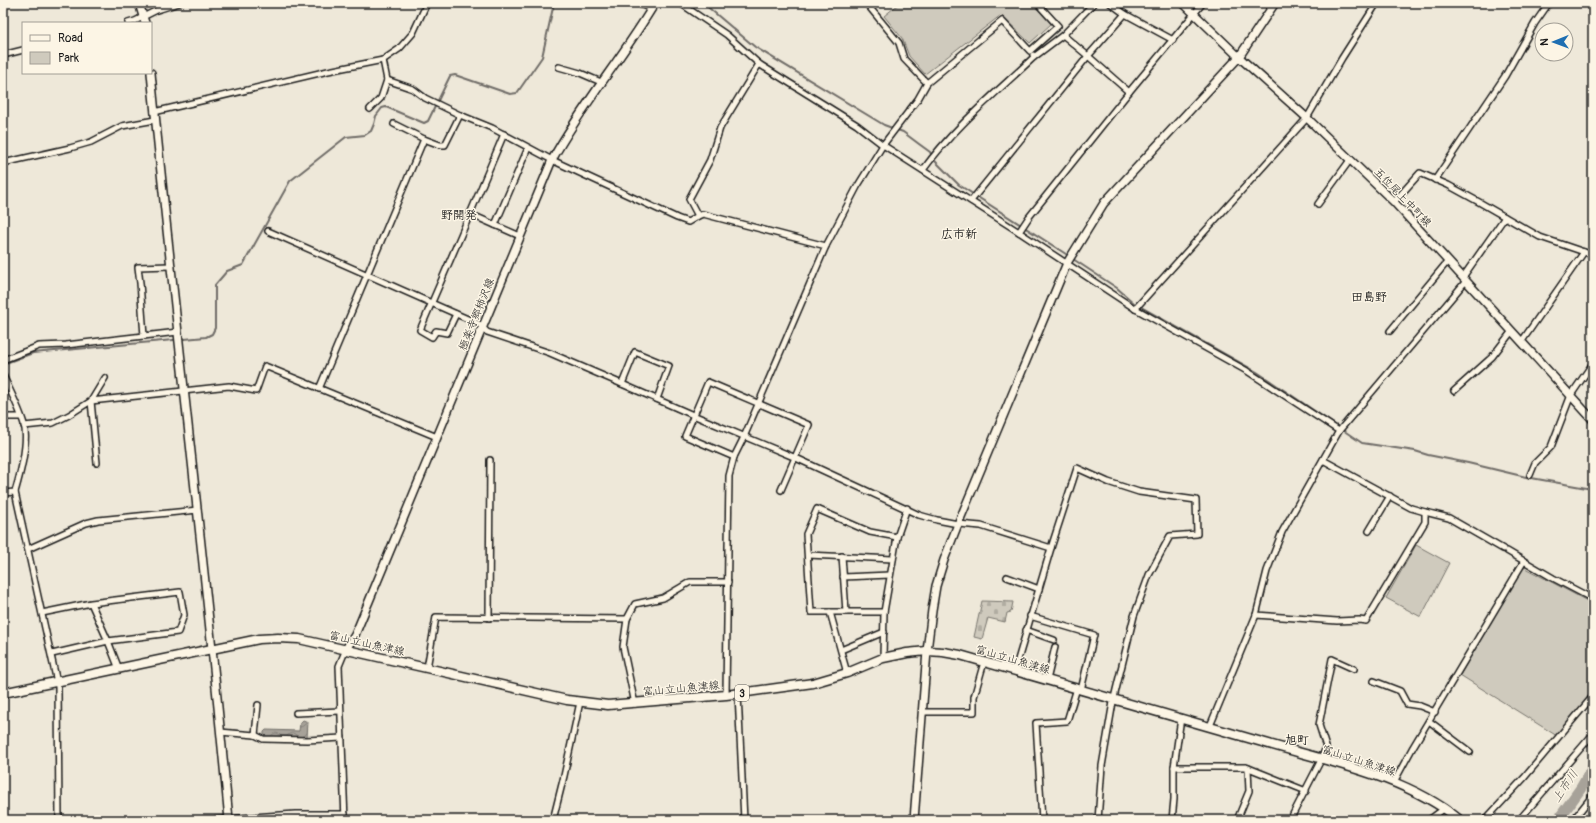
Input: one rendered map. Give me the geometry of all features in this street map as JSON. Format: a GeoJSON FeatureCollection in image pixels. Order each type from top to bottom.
{"type":"FeatureCollection","features":[{"type":"Feature","properties":{"kind":"main road","name":"富山立山魚津線"},"geometry":{"type":"LineString","coordinates":[[3,693],[259,639],[278,638],[299,639],[580,702],[608,705],[635,704],[738,694],[813,683],[846,673],[883,658],[907,653],[927,651],[943,652],[960,654],[1370,774],[1394,782],[1426,797],[1445,808],[1460,820]]}},
{"type":"Feature","properties":{"kind":"street"},"geometry":{"type":"LineString","coordinates":[[139,3],[144,20]]}},
{"type":"Feature","properties":{"kind":"street"},"geometry":{"type":"LineString","coordinates":[[133,22],[144,20],[157,10],[179,3]]}},
{"type":"Feature","properties":{"kind":"street"},"geometry":{"type":"LineString","coordinates":[[154,112],[328,71],[383,60],[399,49],[413,33],[427,3]]}},
{"type":"Feature","properties":{"kind":"street"},"geometry":{"type":"LineString","coordinates":[[637,3],[653,6]]}},
{"type":"Feature","properties":{"kind":"street"},"geometry":{"type":"LineString","coordinates":[[680,3],[727,35],[759,64],[857,125],[883,145],[971,200],[1135,308],[1247,371],[1339,431]]}},
{"type":"Feature","properties":{"kind":"street"},"geometry":{"type":"LineString","coordinates":[[866,3],[900,43],[904,59],[927,83]]}},
{"type":"Feature","properties":{"kind":"street"},"geometry":{"type":"LineString","coordinates":[[1030,51],[1058,26],[1037,3]]}},
{"type":"Feature","properties":{"kind":"street"},"geometry":{"type":"LineString","coordinates":[[923,170],[936,152],[960,127],[1034,57],[1063,35],[1094,3]]}},
{"type":"Feature","properties":{"kind":"street"},"geometry":{"type":"LineString","coordinates":[[1110,3],[1125,14],[1173,40]]}},
{"type":"Feature","properties":{"kind":"street","name":"五位尾上中町線"},"geometry":{"type":"LineString","coordinates":[[1183,3],[1239,57],[1307,118],[1394,202],[1593,420]]}},
{"type":"Feature","properties":{"kind":"street"},"geometry":{"type":"LineString","coordinates":[[1019,232],[1029,217],[1129,92],[1203,3]]}},
{"type":"Feature","properties":{"kind":"street"},"geometry":{"type":"LineString","coordinates":[[914,820],[927,651],[936,586],[958,524],[1067,263],[1104,204],[1239,57],[1275,3]]}},
{"type":"Feature","properties":{"kind":"street"},"geometry":{"type":"LineString","coordinates":[[1135,308],[1307,118],[1377,3]]}},
{"type":"Feature","properties":{"kind":"street"},"geometry":{"type":"LineString","coordinates":[[1435,180],[1505,76],[1549,3]]}},
{"type":"Feature","properties":{"kind":"street","name":"極楽寺郷柿沢線"},"geometry":{"type":"LineString","coordinates":[[346,649],[355,635],[552,160],[567,133],[653,6]]}},
{"type":"Feature","properties":{"kind":"street"},"geometry":{"type":"LineString","coordinates":[[971,200],[1088,56],[1125,14]]}},
{"type":"Feature","properties":{"kind":"street"},"geometry":{"type":"LineString","coordinates":[[726,695],[729,476],[734,457],[826,246],[857,187],[883,145],[918,99],[927,83],[1002,21],[1034,57]]}},
{"type":"Feature","properties":{"kind":"street"},"geometry":{"type":"LineString","coordinates":[[1063,35],[1129,92]]}},
{"type":"Feature","properties":{"kind":"street"},"geometry":{"type":"LineString","coordinates":[[3,55],[22,50]]}},
{"type":"Feature","properties":{"kind":"street"},"geometry":{"type":"LineString","coordinates":[[370,109],[381,98],[388,80],[383,60]]}},
{"type":"Feature","properties":{"kind":"street"},"geometry":{"type":"LineString","coordinates":[[698,216],[689,199],[710,160],[720,128],[759,64]]}},
{"type":"Feature","properties":{"kind":"street"},"geometry":{"type":"LineString","coordinates":[[559,67],[580,73],[601,82]]}},
{"type":"Feature","properties":{"kind":"street"},"geometry":{"type":"LineString","coordinates":[[150,74],[198,510],[229,820]]}},
{"type":"Feature","properties":{"kind":"street"},"geometry":{"type":"LineString","coordinates":[[388,80],[413,90],[425,98],[460,115],[504,134],[552,160],[688,222],[703,214],[826,246]]}},
{"type":"Feature","properties":{"kind":"street"},"geometry":{"type":"LineString","coordinates":[[394,124],[424,139],[440,145],[445,145],[460,115]]}},
{"type":"Feature","properties":{"kind":"street"},"geometry":{"type":"LineString","coordinates":[[3,163],[70,148],[91,142],[122,126],[155,120]]}},
{"type":"Feature","properties":{"kind":"street"},"geometry":{"type":"LineString","coordinates":[[456,314],[447,333],[436,331],[432,337],[420,330],[504,134]]}},
{"type":"Feature","properties":{"kind":"street"},"geometry":{"type":"LineString","coordinates":[[319,389],[424,139]]}},
{"type":"Feature","properties":{"kind":"street"},"geometry":{"type":"LineString","coordinates":[[495,225],[528,148]]}},
{"type":"Feature","properties":{"kind":"street"},"geometry":{"type":"LineString","coordinates":[[1318,204],[1350,160]]}},
{"type":"Feature","properties":{"kind":"street"},"geometry":{"type":"LineString","coordinates":[[1394,202],[1420,173],[1448,185],[1540,237],[1593,255]]}},
{"type":"Feature","properties":{"kind":"street"},"geometry":{"type":"LineString","coordinates":[[470,214],[520,236]]}},
{"type":"Feature","properties":{"kind":"street"},"geometry":{"type":"LineString","coordinates":[[1210,726],[1256,615],[1267,571],[1282,532],[1339,431],[1465,279],[1505,218]]}},
{"type":"Feature","properties":{"kind":"street"},"geometry":{"type":"LineString","coordinates":[[268,231],[479,324],[486,332],[550,354],[622,384],[693,416],[796,458],[922,516],[958,524],[981,526],[1051,548]]}},
{"type":"Feature","properties":{"kind":"street"},"geometry":{"type":"LineString","coordinates":[[1522,341],[1584,252]]}},
{"type":"Feature","properties":{"kind":"street"},"geometry":{"type":"LineString","coordinates":[[1390,331],[1448,261]]}},
{"type":"Feature","properties":{"kind":"street"},"geometry":{"type":"LineString","coordinates":[[144,336],[138,267],[170,266]]}},
{"type":"Feature","properties":{"kind":"street"},"geometry":{"type":"LineString","coordinates":[[1454,391],[1492,357],[1512,331]]}},
{"type":"Feature","properties":{"kind":"street"},"geometry":{"type":"LineString","coordinates":[[3,360],[39,346],[66,345],[178,332]]}},
{"type":"Feature","properties":{"kind":"street"},"geometry":{"type":"LineString","coordinates":[[622,384],[635,352],[669,366],[657,399]]}},
{"type":"Feature","properties":{"kind":"street"},"geometry":{"type":"LineString","coordinates":[[1530,475],[1535,463],[1551,447],[1571,395],[1593,363]]}},
{"type":"Feature","properties":{"kind":"street"},"geometry":{"type":"LineString","coordinates":[[91,401],[185,392],[229,386],[256,391],[264,366],[437,437]]}},
{"type":"Feature","properties":{"kind":"street"},"geometry":{"type":"LineString","coordinates":[[3,375],[24,426],[24,451],[16,492],[57,682],[59,820]]}},
{"type":"Feature","properties":{"kind":"street"},"geometry":{"type":"LineString","coordinates":[[24,426],[53,423],[69,415],[91,401],[105,378]]}},
{"type":"Feature","properties":{"kind":"street"},"geometry":{"type":"LineString","coordinates":[[734,457],[685,436],[708,382],[809,424],[796,458],[781,490]]}},
{"type":"Feature","properties":{"kind":"street"},"geometry":{"type":"LineString","coordinates":[[91,401],[97,463]]}},
{"type":"Feature","properties":{"kind":"street"},"geometry":{"type":"LineString","coordinates":[[3,417],[21,416]]}},
{"type":"Feature","properties":{"kind":"street"},"geometry":{"type":"LineString","coordinates":[[489,618],[490,460]]}},
{"type":"Feature","properties":{"kind":"street"},"geometry":{"type":"LineString","coordinates":[[1323,460],[1412,508],[1450,518],[1553,578],[1593,599]]}},
{"type":"Feature","properties":{"kind":"street"},"geometry":{"type":"LineString","coordinates":[[1015,670],[1030,616],[1076,468],[1108,482],[1139,492],[1196,500],[1197,534],[1170,536],[1149,575],[1134,616],[1114,698],[1102,766],[1098,820]]}},
{"type":"Feature","properties":{"kind":"street"},"geometry":{"type":"LineString","coordinates":[[3,493],[16,492]]}},
{"type":"Feature","properties":{"kind":"street"},"geometry":{"type":"LineString","coordinates":[[1369,531],[1390,496]]}},
{"type":"Feature","properties":{"kind":"street"},"geometry":{"type":"LineString","coordinates":[[883,658],[884,612],[896,537],[907,508]]}},
{"type":"Feature","properties":{"kind":"street"},"geometry":{"type":"LineString","coordinates":[[884,612],[812,612],[806,534],[817,509],[870,532],[896,537]]}},
{"type":"Feature","properties":{"kind":"street"},"geometry":{"type":"LineString","coordinates":[[28,549],[86,523],[98,520],[198,510]]}},
{"type":"Feature","properties":{"kind":"street"},"geometry":{"type":"LineString","coordinates":[[1256,615],[1337,621],[1359,620],[1366,622],[1425,522],[1425,512]]}},
{"type":"Feature","properties":{"kind":"street"},"geometry":{"type":"LineString","coordinates":[[808,555],[893,559]]}},
{"type":"Feature","properties":{"kind":"street"},"geometry":{"type":"LineString","coordinates":[[842,556],[846,612]]}},
{"type":"Feature","properties":{"kind":"street"},"geometry":{"type":"LineString","coordinates":[[1394,782],[1524,561]]}},
{"type":"Feature","properties":{"kind":"street"},"geometry":{"type":"LineString","coordinates":[[843,577],[890,575]]}},
{"type":"Feature","properties":{"kind":"street"},"geometry":{"type":"LineString","coordinates":[[1007,577],[1039,589]]}},
{"type":"Feature","properties":{"kind":"street"},"geometry":{"type":"LineString","coordinates":[[635,704],[623,647],[627,619],[635,604],[663,598],[690,582],[728,582]]}},
{"type":"Feature","properties":{"kind":"street"},"geometry":{"type":"LineString","coordinates":[[42,613],[91,603],[180,592],[184,615],[178,632],[108,641],[52,654]]}},
{"type":"Feature","properties":{"kind":"street"},"geometry":{"type":"LineString","coordinates":[[91,603],[119,669]]}},
{"type":"Feature","properties":{"kind":"street"},"geometry":{"type":"LineString","coordinates":[[830,612],[846,673]]}},
{"type":"Feature","properties":{"kind":"street"},"geometry":{"type":"LineString","coordinates":[[1030,616],[1094,635],[1079,689],[1067,721],[1036,723],[1042,820]]}},
{"type":"Feature","properties":{"kind":"street"},"geometry":{"type":"LineString","coordinates":[[427,668],[436,617],[627,619]]}},
{"type":"Feature","properties":{"kind":"street"},"geometry":{"type":"LineString","coordinates":[[1026,630],[1054,640]]}},
{"type":"Feature","properties":{"kind":"street"},"geometry":{"type":"LineString","coordinates":[[841,650],[884,632]]}},
{"type":"Feature","properties":{"kind":"street"},"geometry":{"type":"LineString","coordinates":[[1047,680],[1055,647]]}},
{"type":"Feature","properties":{"kind":"street"},"geometry":{"type":"LineString","coordinates":[[346,649],[339,666],[346,820]]}},
{"type":"Feature","properties":{"kind":"street"},"geometry":{"type":"LineString","coordinates":[[1290,820],[1322,760],[1326,747],[1319,725],[1332,659],[1354,669]]}},
{"type":"Feature","properties":{"kind":"street"},"geometry":{"type":"LineString","coordinates":[[922,712],[974,712],[974,697],[984,662]]}},
{"type":"Feature","properties":{"kind":"street"},"geometry":{"type":"LineString","coordinates":[[1374,681],[1400,691],[1407,704],[1420,706],[1435,712]]}},
{"type":"Feature","properties":{"kind":"street"},"geometry":{"type":"LineString","coordinates":[[738,694],[744,820]]}},
{"type":"Feature","properties":{"kind":"street"},"geometry":{"type":"LineString","coordinates":[[1485,820],[1524,778],[1593,696]]}},
{"type":"Feature","properties":{"kind":"street"},"geometry":{"type":"LineString","coordinates":[[553,820],[580,702]]}},
{"type":"Feature","properties":{"kind":"street"},"geometry":{"type":"LineString","coordinates":[[255,735],[258,705]]}},
{"type":"Feature","properties":{"kind":"street"},"geometry":{"type":"LineString","coordinates":[[296,713],[340,711]]}},
{"type":"Feature","properties":{"kind":"street"},"geometry":{"type":"LineString","coordinates":[[1172,820],[1174,799],[1174,767],[1182,718]]}},
{"type":"Feature","properties":{"kind":"street"},"geometry":{"type":"LineString","coordinates":[[1429,721],[1470,752]]}},
{"type":"Feature","properties":{"kind":"street"},"geometry":{"type":"LineString","coordinates":[[220,732],[255,735],[263,739],[307,740],[342,738]]}},
{"type":"Feature","properties":{"kind":"street"},"geometry":{"type":"LineString","coordinates":[[1519,820],[1593,734]]}},
{"type":"Feature","properties":{"kind":"street"},"geometry":{"type":"LineString","coordinates":[[1174,767],[1248,768],[1306,791]]}},
{"type":"Feature","properties":{"kind":"street"},"geometry":{"type":"LineString","coordinates":[[1237,820],[1250,791],[1248,768]]}},
{"type":"Feature","properties":{"kind":"street"},"geometry":{"type":"LineString","coordinates":[[1573,820],[1593,795]]}},
{"type":"Feature","properties":{"kind":"street"},"geometry":{"type":"LineString","coordinates":[[1429,820],[1445,808]]}},
{"type":"Feature","properties":{"kind":"street"},"geometry":{"type":"LineString","coordinates":[[212,820],[229,820],[295,814],[345,814]]}},
{"type":"Feature","properties":{"kind":"green space"},"geometry":{"type":"Polygon","coordinates":[[[900,3],[1032,3],[1051,24],[1030,43],[1001,15],[925,74],[909,56],[902,38],[884,16],[900,3]]]}},
{"type":"Feature","properties":{"kind":"green space"},"geometry":{"type":"Polygon","coordinates":[[[1416,545],[1449,563],[1421,617],[1386,598],[1416,545]]]}},
{"type":"Feature","properties":{"kind":"green space"},"geometry":{"type":"Polygon","coordinates":[[[1523,567],[1593,604],[1593,691],[1557,736],[1460,675],[1523,567]]]}},
{"type":"Feature","properties":{"kind":"green space"},"geometry":{"type":"Polygon","coordinates":[[[982,601],[1013,602],[1011,612],[1007,613],[1005,622],[988,618],[982,639],[974,637],[982,601]]]}},
{"type":"Feature","properties":{"kind":"water"},"geometry":{"type":"Polygon","coordinates":[[[303,720],[308,722],[307,738],[264,737],[264,732],[266,730],[299,731],[300,723],[303,720]]]}},
{"type":"Feature","properties":{"kind":"waterway"},"geometry":{"type":"LineString","coordinates":[[3,364],[33,353],[206,337],[212,334],[215,328],[215,285],[227,271],[243,265],[290,181],[346,137],[365,135],[371,131],[376,116],[382,108],[386,107],[424,123],[428,121],[450,76],[455,75],[510,94],[517,93],[542,57],[554,3]]}},
{"type":"Feature","properties":{"kind":"waterway"},"geometry":{"type":"LineString","coordinates":[[703,3],[755,47],[884,125],[903,132],[930,152],[934,160],[959,185],[1069,256]]}},
{"type":"Feature","properties":{"kind":"waterway"},"geometry":{"type":"LineString","coordinates":[[1073,259],[1117,288],[1134,303],[1257,372],[1362,443],[1415,451],[1526,477],[1592,489],[1593,487]]}},
{"type":"Feature","properties":{"kind":"waterway","name":"上市川"},"geometry":{"type":"LineString","coordinates":[[1558,820],[1581,788],[1593,767]]}},
{"type":"Feature","properties":{"kind":"district","name":"野開発"},"geometry":{"type":"Point","coordinates":[459,215]}},
{"type":"Feature","properties":{"kind":"district","name":"広市新"},"geometry":{"type":"Point","coordinates":[959,234]}},
{"type":"Feature","properties":{"kind":"district","name":"田島野"},"geometry":{"type":"Point","coordinates":[1369,297]}},
{"type":"Feature","properties":{"kind":"district","name":"旭町"},"geometry":{"type":"Point","coordinates":[1297,740]}}]}
